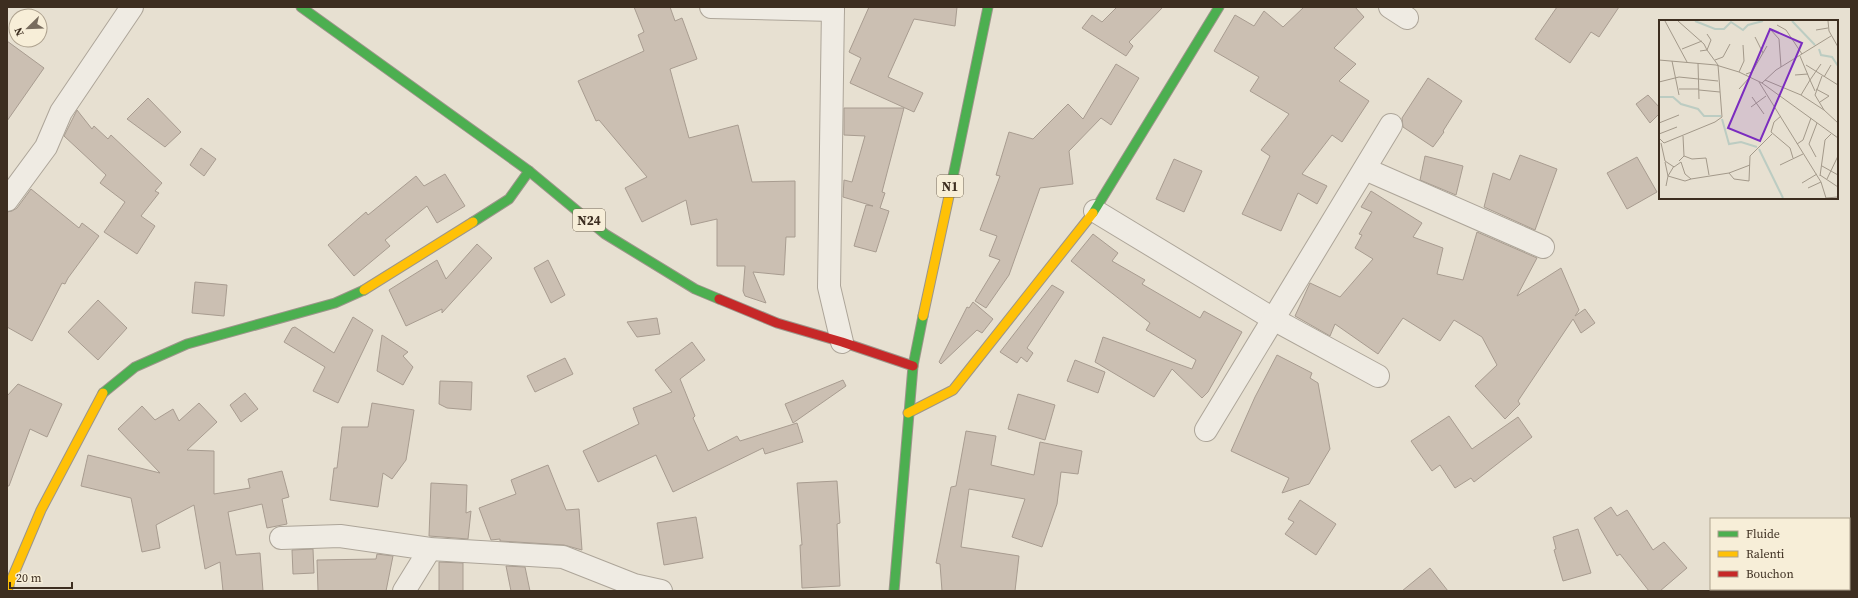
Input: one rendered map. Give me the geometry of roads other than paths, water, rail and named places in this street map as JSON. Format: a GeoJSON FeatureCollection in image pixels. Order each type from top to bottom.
{"type":"FeatureCollection","features":[{"type":"Feature","properties":{"kind":"main road","name":"N24"},"geometry":{"type":"LineString","coordinates":[[301,7],[529,171],[605,234],[695,289],[777,324],[842,342],[913,366]]}},
{"type":"Feature","properties":{"kind":"main road","name":"N1"},"geometry":{"type":"LineString","coordinates":[[894,591],[913,366],[988,7]]}},
{"type":"Feature","properties":{"kind":"main road"},"geometry":{"type":"LineString","coordinates":[[908,413],[953,390],[1094,211],[1219,7]]}},
{"type":"Feature","properties":{"kind":"main road"},"geometry":{"type":"LineString","coordinates":[[7,590],[41,510],[102,394],[135,367],[187,344],[334,303],[360,294],[509,199],[529,171]]}},
{"type":"Feature","properties":{"kind":"street"},"geometry":{"type":"LineString","coordinates":[[7,200],[46,147],[61,112],[132,7]]}},
{"type":"Feature","properties":{"kind":"street"},"geometry":{"type":"LineString","coordinates":[[711,7],[833,9],[829,287],[842,342]]}},
{"type":"Feature","properties":{"kind":"street"},"geometry":{"type":"LineString","coordinates":[[1206,430],[1391,126]]}},
{"type":"Feature","properties":{"kind":"street"},"geometry":{"type":"LineString","coordinates":[[1365,169],[1543,247]]}},
{"type":"Feature","properties":{"kind":"street"},"geometry":{"type":"LineString","coordinates":[[1094,211],[1274,320],[1378,376]]}},
{"type":"Feature","properties":{"kind":"street"},"geometry":{"type":"LineString","coordinates":[[280,538],[340,536],[430,549],[563,557],[634,585],[661,591]]}},
{"type":"Feature","properties":{"kind":"street"},"geometry":{"type":"LineString","coordinates":[[404,591],[430,549]]}}]}
